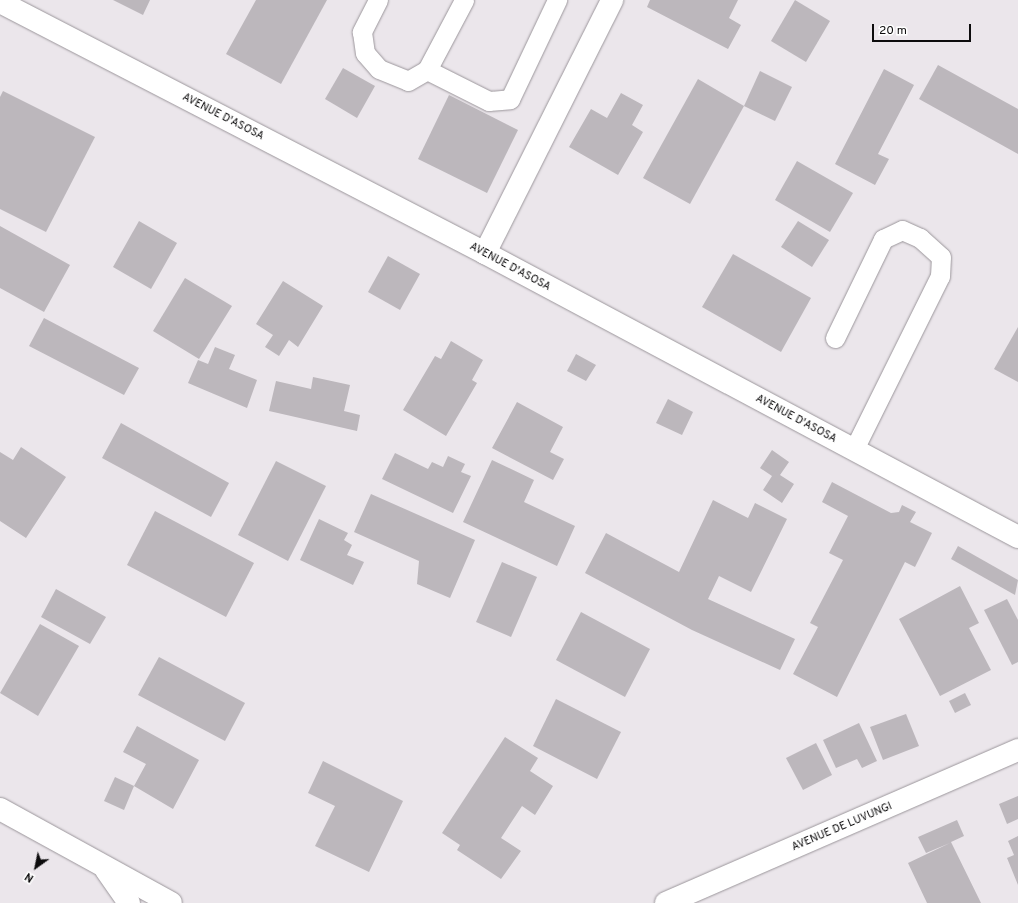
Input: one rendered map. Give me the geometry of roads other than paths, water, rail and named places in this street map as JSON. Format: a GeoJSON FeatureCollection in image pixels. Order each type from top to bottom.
{"type":"FeatureCollection","features":[{"type":"Feature","properties":{"kind":"street"},"geometry":{"type":"LineString","coordinates":[[484,253],[612,0]]}},
{"type":"Feature","properties":{"kind":"street","name":"AVENUE D'ASOSA"},"geometry":{"type":"LineString","coordinates":[[0,2],[484,253],[1018,537]]}},
{"type":"Feature","properties":{"kind":"street","name":"AVENUE DE LUVUNGI"},"geometry":{"type":"LineString","coordinates":[[666,903],[1018,750]]}},
{"type":"Feature","properties":{"kind":"street"},"geometry":{"type":"LineString","coordinates":[[0,809],[171,903]]}},
{"type":"Feature","properties":{"kind":"street"},"geometry":{"type":"LineString","coordinates":[[103,866],[129,903]]}},
{"type":"Feature","properties":{"kind":"lane"},"geometry":{"type":"LineString","coordinates":[[378,0],[362,32],[365,53],[379,69],[408,81],[427,70],[464,0]]}},
{"type":"Feature","properties":{"kind":"lane"},"geometry":{"type":"LineString","coordinates":[[427,70],[489,101],[510,99],[557,0]]}},
{"type":"Feature","properties":{"kind":"lane"},"geometry":{"type":"LineString","coordinates":[[835,338],[883,239],[902,230],[920,238],[941,257],[940,276],[854,449]]}}]}
